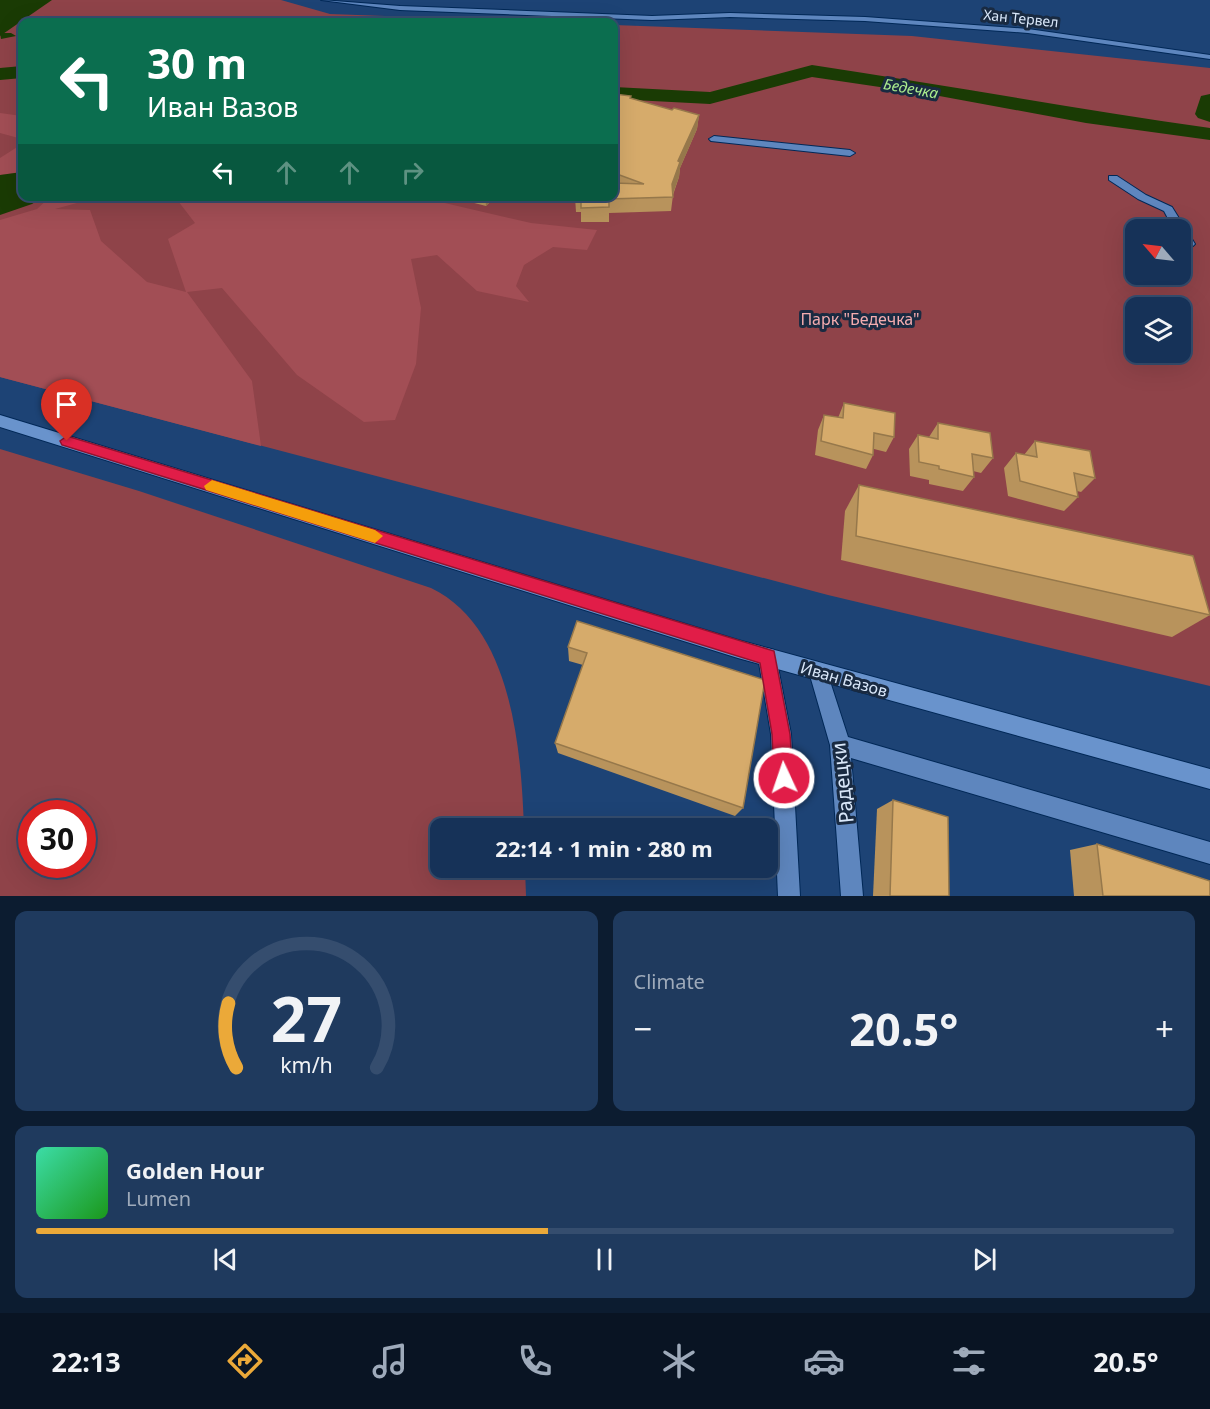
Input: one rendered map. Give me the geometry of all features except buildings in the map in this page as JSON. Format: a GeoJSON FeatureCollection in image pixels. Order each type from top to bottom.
{"type":"FeatureCollection","features":[{"type":"Feature","properties":{"kind":"main road","name":"Иван Вазов"},"geometry":{"type":"LineString","coordinates":[[0,421],[818,672],[1210,779]]}},
{"type":"Feature","properties":{"kind":"street","name":"Хан Тервел"},"geometry":{"type":"LineString","coordinates":[[325,0],[389,7],[652,18],[730,15],[865,19],[1028,31],[1210,57]]}},
{"type":"Feature","properties":{"kind":"street"},"geometry":{"type":"LineString","coordinates":[[714,139],[850,153]]}},
{"type":"Feature","properties":{"kind":"street"},"geometry":{"type":"LineString","coordinates":[[1113,178],[1142,197],[1168,209],[1174,219]]}},
{"type":"Feature","properties":{"kind":"street"},"geometry":{"type":"LineString","coordinates":[[768,657],[781,734],[789,896]]}},
{"type":"Feature","properties":{"kind":"street","name":"Радецки"},"geometry":{"type":"LineString","coordinates":[[818,672],[840,745],[852,896]]}},
{"type":"Feature","properties":{"kind":"street"},"geometry":{"type":"LineString","coordinates":[[840,745],[1210,853]]}},
{"type":"Feature","properties":{"kind":"green space","name":"Парк \"Бедечка\""},"geometry":{"type":"Polygon","coordinates":[[[0,0],[281,0],[330,14],[440,18],[18,18],[18,201],[618,201],[618,25],[912,36],[1210,68],[1210,686],[828,595],[0,377],[0,0]]]}},
{"type":"Feature","properties":{"kind":"green space"},"geometry":{"type":"Polygon","coordinates":[[[0,449],[139,491],[431,588],[458,606],[479,631],[495,660],[507,693],[520,762],[523,818],[430,818],[430,878],[525,878],[526,896],[0,896],[0,449]]]}},
{"type":"Feature","properties":{"kind":"shaded area"},"geometry":{"type":"Polygon","coordinates":[[[0,0],[52,0],[26,18],[18,18],[18,24],[0,36],[0,0]]]}},
{"type":"Feature","properties":{"kind":"shaded area"},"geometry":{"type":"Polygon","coordinates":[[[0,113],[18,115],[18,138],[0,133],[0,113]]]}},
{"type":"Feature","properties":{"kind":"shaded area"},"geometry":{"type":"Polygon","coordinates":[[[18,147],[18,173],[0,175],[0,158],[18,147]]]}},
{"type":"Feature","properties":{"kind":"shaded area"},"geometry":{"type":"Polygon","coordinates":[[[18,173],[18,201],[37,201],[0,215],[0,175],[18,173]]]}},
{"type":"Feature","properties":{"kind":"shaded area"},"geometry":{"type":"Polygon","coordinates":[[[46,201],[84,201],[55,209],[90,210],[101,241],[147,282],[186,292],[168,239],[195,223],[178,201],[436,201],[531,223],[597,230],[587,250],[553,247],[524,265],[516,286],[529,302],[477,291],[437,255],[411,259],[421,308],[416,364],[395,420],[364,422],[297,375],[222,288],[187,292],[252,381],[261,446],[0,377],[0,220],[37,209],[46,201]]]}},
{"type":"Feature","properties":{"kind":"waterway"},"geometry":{"type":"LineString","coordinates":[[1,36],[11,36]]}},
{"type":"Feature","properties":{"kind":"waterway","name":"Бедечка"},"geometry":{"type":"LineString","coordinates":[[618,93],[710,98],[812,71],[934,89],[1086,117],[1210,134]]}},
{"type":"Feature","properties":{"kind":"waterway","name":"Бедечка"},"geometry":{"type":"LineString","coordinates":[[0,74],[18,72]]}},
{"type":"Feature","properties":{"kind":"waterway","name":"Бедечка"},"geometry":{"type":"LineString","coordinates":[[1210,101],[1208,100],[1205,114],[1210,116]]}},
{"type":"Feature","properties":{"kind":"slow traffic"},"geometry":{"type":"LineString","coordinates":[[212,486],[375,536]]}},
{"type":"Feature","properties":{"kind":"route"},"geometry":{"type":"LineString","coordinates":[[67,441],[768,657],[781,734],[784,778]]}}]}
